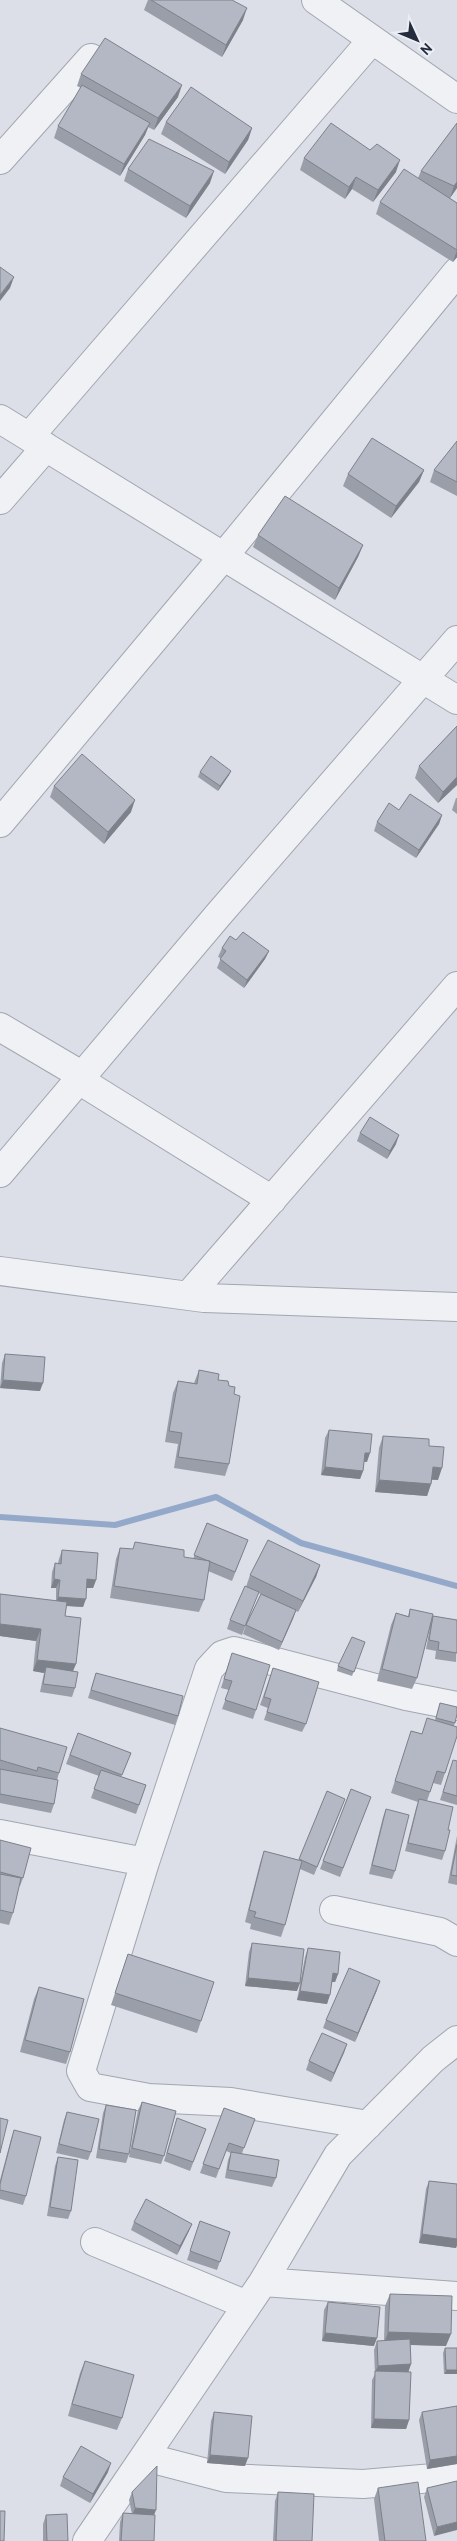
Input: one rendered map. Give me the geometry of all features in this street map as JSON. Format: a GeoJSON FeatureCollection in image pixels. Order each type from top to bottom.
{"type":"FeatureCollection","features":[{"type":"Feature","properties":{"kind":"street"},"geometry":{"type":"LineString","coordinates":[[316,0],[457,99]]}},
{"type":"Feature","properties":{"kind":"street"},"geometry":{"type":"LineString","coordinates":[[0,500],[37,442],[372,40]]}},
{"type":"Feature","properties":{"kind":"street"},"geometry":{"type":"LineString","coordinates":[[0,160],[91,58]]}},
{"type":"Feature","properties":{"kind":"street"},"geometry":{"type":"LineString","coordinates":[[0,823],[223,557],[457,272]]}},
{"type":"Feature","properties":{"kind":"street"},"geometry":{"type":"LineString","coordinates":[[0,419],[457,700]]}},
{"type":"Feature","properties":{"kind":"street"},"geometry":{"type":"LineString","coordinates":[[0,1173],[457,640]]}},
{"type":"Feature","properties":{"kind":"street"},"geometry":{"type":"LineString","coordinates":[[189,1295],[457,986]]}},
{"type":"Feature","properties":{"kind":"street"},"geometry":{"type":"LineString","coordinates":[[0,1027],[272,1200]]}},
{"type":"Feature","properties":{"kind":"street"},"geometry":{"type":"LineString","coordinates":[[0,1271],[204,1298],[456,1306]]}},
{"type":"Feature","properties":{"kind":"street"},"geometry":{"type":"LineString","coordinates":[[368,2124],[231,2102],[149,2098],[90,2087],[81,2071],[144,1862],[209,1669],[222,1654],[234,1651],[406,1696],[457,1706]]}},
{"type":"Feature","properties":{"kind":"street"},"geometry":{"type":"LineString","coordinates":[[0,1834],[144,1862]]}},
{"type":"Feature","properties":{"kind":"street"},"geometry":{"type":"LineString","coordinates":[[334,1910],[440,1932],[457,1942]]}},
{"type":"Feature","properties":{"kind":"street"},"geometry":{"type":"LineString","coordinates":[[87,2541],[263,2282],[338,2155],[433,2059],[457,2040]]}},
{"type":"Feature","properties":{"kind":"street"},"geometry":{"type":"LineString","coordinates":[[95,2242],[247,2305]]}},
{"type":"Feature","properties":{"kind":"street"},"geometry":{"type":"LineString","coordinates":[[263,2282],[457,2296]]}},
{"type":"Feature","properties":{"kind":"street"},"geometry":{"type":"LineString","coordinates":[[145,2457],[226,2478],[363,2484],[457,2476]]}},
{"type":"Feature","properties":{"kind":"building"},"geometry":{"type":"Polygon","coordinates":[[[151,0],[232,0],[247,8],[226,45],[151,0]]]}},
{"type":"Feature","properties":{"kind":"building"},"geometry":{"type":"Polygon","coordinates":[[[105,38],[182,85],[158,118],[81,74],[105,38]]]}},
{"type":"Feature","properties":{"kind":"building"},"geometry":{"type":"Polygon","coordinates":[[[82,85],[150,123],[124,164],[58,126],[82,85]]]}},
{"type":"Feature","properties":{"kind":"building"},"geometry":{"type":"Polygon","coordinates":[[[191,87],[252,128],[229,162],[166,122],[191,87]]]}},
{"type":"Feature","properties":{"kind":"building"},"geometry":{"type":"Polygon","coordinates":[[[331,123],[370,150],[377,144],[400,160],[378,190],[356,177],[349,187],[304,158],[331,123]]]}},
{"type":"Feature","properties":{"kind":"building"},"geometry":{"type":"Polygon","coordinates":[[[457,123],[457,182],[454,186],[421,171],[457,123]]]}},
{"type":"Feature","properties":{"kind":"building"},"geometry":{"type":"Polygon","coordinates":[[[149,139],[214,171],[190,206],[128,169],[149,139]]]}},
{"type":"Feature","properties":{"kind":"building"},"geometry":{"type":"Polygon","coordinates":[[[404,169],[457,203],[457,250],[380,202],[404,169]]]}},
{"type":"Feature","properties":{"kind":"building"},"geometry":{"type":"Polygon","coordinates":[[[0,267],[14,277],[0,295],[0,267]]]}},
{"type":"Feature","properties":{"kind":"building"},"geometry":{"type":"Polygon","coordinates":[[[372,438],[424,470],[396,506],[348,474],[372,438]]]}},
{"type":"Feature","properties":{"kind":"building"},"geometry":{"type":"Polygon","coordinates":[[[457,441],[457,482],[434,470],[457,441]]]}},
{"type":"Feature","properties":{"kind":"building"},"geometry":{"type":"Polygon","coordinates":[[[285,496],[363,545],[339,588],[258,535],[285,496]]]}},
{"type":"Feature","properties":{"kind":"building"},"geometry":{"type":"Polygon","coordinates":[[[457,726],[457,777],[443,792],[419,766],[457,726]]]}},
{"type":"Feature","properties":{"kind":"building"},"geometry":{"type":"Polygon","coordinates":[[[82,754],[135,800],[108,832],[54,786],[82,754]]]}},
{"type":"Feature","properties":{"kind":"building"},"geometry":{"type":"Polygon","coordinates":[[[211,756],[231,771],[220,786],[200,772],[211,756]]]}},
{"type":"Feature","properties":{"kind":"building"},"geometry":{"type":"Polygon","coordinates":[[[410,794],[442,815],[419,850],[377,822],[389,803],[399,810],[410,794]]]}},
{"type":"Feature","properties":{"kind":"building"},"geometry":{"type":"Polygon","coordinates":[[[243,932],[269,951],[247,980],[220,959],[226,951],[222,948],[230,936],[236,940],[243,932]]]}},
{"type":"Feature","properties":{"kind":"building"},"geometry":{"type":"Polygon","coordinates":[[[370,1117],[399,1135],[390,1151],[360,1133],[370,1117]]]}},
{"type":"Feature","properties":{"kind":"building"},"geometry":{"type":"Polygon","coordinates":[[[5,1354],[45,1357],[43,1383],[3,1380],[5,1354]]]}},
{"type":"Feature","properties":{"kind":"building"},"geometry":{"type":"Polygon","coordinates":[[[199,1370],[219,1374],[218,1380],[228,1381],[229,1386],[235,1387],[234,1394],[240,1396],[229,1464],[178,1457],[182,1433],[169,1431],[178,1381],[197,1384],[199,1370]]]}},
{"type":"Feature","properties":{"kind":"building"},"geometry":{"type":"Polygon","coordinates":[[[329,1430],[372,1434],[370,1453],[365,1453],[363,1471],[325,1467],[329,1430]]]}},
{"type":"Feature","properties":{"kind":"building"},"geometry":{"type":"Polygon","coordinates":[[[383,1436],[429,1439],[429,1446],[444,1447],[442,1468],[433,1467],[431,1484],[379,1480],[383,1436]]]}},
{"type":"Feature","properties":{"kind":"building"},"geometry":{"type":"Polygon","coordinates":[[[207,1523],[248,1540],[235,1572],[194,1555],[207,1523]]]}},
{"type":"Feature","properties":{"kind":"building"},"geometry":{"type":"Polygon","coordinates":[[[268,1540],[320,1565],[303,1601],[250,1575],[268,1540]]]}},
{"type":"Feature","properties":{"kind":"building"},"geometry":{"type":"Polygon","coordinates":[[[135,1542],[184,1550],[184,1557],[210,1561],[204,1600],[114,1586],[120,1548],[133,1549],[135,1542]]]}},
{"type":"Feature","properties":{"kind":"building"},"geometry":{"type":"Polygon","coordinates":[[[62,1550],[98,1553],[96,1580],[87,1579],[86,1599],[58,1597],[60,1580],[54,1579],[55,1563],[61,1564],[62,1550]]]}},
{"type":"Feature","properties":{"kind":"building"},"geometry":{"type":"Polygon","coordinates":[[[245,1586],[259,1592],[245,1626],[230,1620],[245,1586]]]}},
{"type":"Feature","properties":{"kind":"building"},"geometry":{"type":"Polygon","coordinates":[[[0,1594],[67,1602],[65,1616],[81,1618],[76,1664],[37,1660],[41,1629],[0,1624],[0,1594]]]}},
{"type":"Feature","properties":{"kind":"building"},"geometry":{"type":"Polygon","coordinates":[[[261,1594],[296,1610],[282,1642],[246,1625],[261,1594]]]}},
{"type":"Feature","properties":{"kind":"building"},"geometry":{"type":"Polygon","coordinates":[[[410,1609],[433,1614],[417,1678],[382,1669],[396,1613],[409,1617],[410,1609]]]}},
{"type":"Feature","properties":{"kind":"building"},"geometry":{"type":"Polygon","coordinates":[[[433,1616],[457,1620],[457,1653],[438,1650],[439,1642],[429,1640],[433,1616]]]}},
{"type":"Feature","properties":{"kind":"building"},"geometry":{"type":"Polygon","coordinates":[[[352,1637],[365,1642],[354,1672],[338,1666],[352,1637]]]}},
{"type":"Feature","properties":{"kind":"building"},"geometry":{"type":"Polygon","coordinates":[[[232,1653],[270,1665],[256,1710],[225,1700],[232,1681],[224,1679],[232,1653]]]}},
{"type":"Feature","properties":{"kind":"building"},"geometry":{"type":"Polygon","coordinates":[[[46,1667],[78,1672],[75,1688],[43,1684],[46,1667]]]}},
{"type":"Feature","properties":{"kind":"building"},"geometry":{"type":"Polygon","coordinates":[[[273,1668],[319,1682],[306,1724],[267,1712],[271,1699],[264,1697],[273,1668]]]}},
{"type":"Feature","properties":{"kind":"building"},"geometry":{"type":"Polygon","coordinates":[[[96,1673],[183,1696],[178,1716],[91,1690],[96,1673]]]}},
{"type":"Feature","properties":{"kind":"building"},"geometry":{"type":"Polygon","coordinates":[[[440,1703],[457,1707],[455,1723],[436,1718],[440,1703]]]}},
{"type":"Feature","properties":{"kind":"building"},"geometry":{"type":"Polygon","coordinates":[[[427,1718],[457,1727],[457,1736],[445,1773],[437,1771],[430,1792],[395,1781],[411,1731],[422,1734],[427,1718]]]}},
{"type":"Feature","properties":{"kind":"building"},"geometry":{"type":"Polygon","coordinates":[[[0,1728],[67,1747],[59,1773],[38,1767],[37,1771],[0,1760],[0,1728]]]}},
{"type":"Feature","properties":{"kind":"building"},"geometry":{"type":"Polygon","coordinates":[[[78,1733],[131,1753],[122,1775],[70,1755],[78,1733]]]}},
{"type":"Feature","properties":{"kind":"building"},"geometry":{"type":"Polygon","coordinates":[[[453,1760],[457,1761],[457,1796],[443,1792],[453,1760]]]}},
{"type":"Feature","properties":{"kind":"building"},"geometry":{"type":"Polygon","coordinates":[[[0,1769],[58,1780],[54,1804],[0,1794],[0,1769]]]}},
{"type":"Feature","properties":{"kind":"building"},"geometry":{"type":"Polygon","coordinates":[[[101,1770],[146,1785],[139,1805],[94,1789],[101,1770]]]}},
{"type":"Feature","properties":{"kind":"building"},"geometry":{"type":"Polygon","coordinates":[[[351,1789],[371,1797],[343,1868],[323,1861],[351,1789]]]}},
{"type":"Feature","properties":{"kind":"building"},"geometry":{"type":"Polygon","coordinates":[[[327,1791],[345,1799],[317,1867],[299,1859],[327,1791]]]}},
{"type":"Feature","properties":{"kind":"building"},"geometry":{"type":"Polygon","coordinates":[[[419,1799],[453,1807],[445,1851],[408,1843],[419,1799]]]}},
{"type":"Feature","properties":{"kind":"building"},"geometry":{"type":"Polygon","coordinates":[[[386,1809],[409,1815],[395,1871],[372,1865],[386,1809]]]}},
{"type":"Feature","properties":{"kind":"building"},"geometry":{"type":"Polygon","coordinates":[[[0,1840],[31,1848],[23,1878],[0,1872],[0,1840]]]}},
{"type":"Feature","properties":{"kind":"building"},"geometry":{"type":"Polygon","coordinates":[[[457,1844],[457,1876],[451,1875],[457,1844]]]}},
{"type":"Feature","properties":{"kind":"building"},"geometry":{"type":"Polygon","coordinates":[[[264,1851],[302,1861],[285,1925],[254,1917],[256,1912],[249,1910],[264,1851]]]}},
{"type":"Feature","properties":{"kind":"building"},"geometry":{"type":"Polygon","coordinates":[[[0,1874],[21,1878],[13,1913],[0,1910],[0,1874]]]}},
{"type":"Feature","properties":{"kind":"building"},"geometry":{"type":"Polygon","coordinates":[[[252,1943],[304,1949],[300,1983],[248,1978],[252,1943]]]}},
{"type":"Feature","properties":{"kind":"building"},"geometry":{"type":"Polygon","coordinates":[[[308,1948],[340,1952],[338,1974],[333,1973],[330,1995],[300,1991],[308,1948]]]}},
{"type":"Feature","properties":{"kind":"building"},"geometry":{"type":"Polygon","coordinates":[[[128,1954],[214,1982],[201,2021],[115,1993],[128,1954]]]}},
{"type":"Feature","properties":{"kind":"building"},"geometry":{"type":"Polygon","coordinates":[[[349,1968],[380,1981],[358,2033],[326,2020],[349,1968]]]}},
{"type":"Feature","properties":{"kind":"building"},"geometry":{"type":"Polygon","coordinates":[[[39,1987],[84,1999],[70,2052],[25,2040],[39,1987]]]}},
{"type":"Feature","properties":{"kind":"building"},"geometry":{"type":"Polygon","coordinates":[[[322,2033],[347,2044],[334,2073],[309,2061],[322,2033]]]}},
{"type":"Feature","properties":{"kind":"building"},"geometry":{"type":"Polygon","coordinates":[[[142,2102],[176,2111],[164,2156],[132,2148],[142,2102]]]}},
{"type":"Feature","properties":{"kind":"building"},"geometry":{"type":"Polygon","coordinates":[[[106,2105],[136,2110],[129,2154],[99,2149],[106,2105]]]}},
{"type":"Feature","properties":{"kind":"building"},"geometry":{"type":"Polygon","coordinates":[[[224,2108],[255,2119],[244,2148],[229,2143],[219,2169],[203,2164],[224,2108]]]}},
{"type":"Feature","properties":{"kind":"building"},"geometry":{"type":"Polygon","coordinates":[[[67,2112],[99,2119],[91,2152],[59,2144],[67,2112]]]}},
{"type":"Feature","properties":{"kind":"building"},"geometry":{"type":"Polygon","coordinates":[[[0,2118],[8,2120],[0,2153],[0,2118]]]}},
{"type":"Feature","properties":{"kind":"building"},"geometry":{"type":"Polygon","coordinates":[[[177,2118],[206,2129],[193,2162],[167,2153],[177,2118]]]}},
{"type":"Feature","properties":{"kind":"building"},"geometry":{"type":"Polygon","coordinates":[[[14,2130],[41,2137],[26,2196],[0,2190],[14,2130]]]}},
{"type":"Feature","properties":{"kind":"building"},"geometry":{"type":"Polygon","coordinates":[[[231,2152],[279,2160],[276,2178],[228,2170],[231,2152]]]}},
{"type":"Feature","properties":{"kind":"building"},"geometry":{"type":"Polygon","coordinates":[[[58,2157],[78,2160],[71,2211],[50,2207],[58,2157]]]}},
{"type":"Feature","properties":{"kind":"building"},"geometry":{"type":"Polygon","coordinates":[[[429,2181],[457,2184],[457,2239],[422,2234],[429,2181]]]}},
{"type":"Feature","properties":{"kind":"building"},"geometry":{"type":"Polygon","coordinates":[[[146,2199],[192,2224],[180,2246],[134,2222],[146,2199]]]}},
{"type":"Feature","properties":{"kind":"building"},"geometry":{"type":"Polygon","coordinates":[[[200,2221],[230,2232],[220,2262],[190,2251],[200,2221]]]}},
{"type":"Feature","properties":{"kind":"building"},"geometry":{"type":"Polygon","coordinates":[[[390,2294],[452,2296],[451,2334],[388,2332],[390,2294]]]}},
{"type":"Feature","properties":{"kind":"building"},"geometry":{"type":"Polygon","coordinates":[[[328,2302],[380,2307],[377,2338],[325,2333],[328,2302]]]}},
{"type":"Feature","properties":{"kind":"building"},"geometry":{"type":"Polygon","coordinates":[[[410,2339],[411,2364],[378,2366],[377,2341],[410,2339]]]}},
{"type":"Feature","properties":{"kind":"building"},"geometry":{"type":"Polygon","coordinates":[[[445,2348],[457,2348],[457,2370],[446,2370],[445,2348]]]}},
{"type":"Feature","properties":{"kind":"building"},"geometry":{"type":"Polygon","coordinates":[[[85,2361],[134,2375],[122,2418],[72,2404],[85,2361]]]}},
{"type":"Feature","properties":{"kind":"building"},"geometry":{"type":"Polygon","coordinates":[[[375,2371],[411,2372],[409,2420],[374,2419],[375,2371]]]}},
{"type":"Feature","properties":{"kind":"building"},"geometry":{"type":"Polygon","coordinates":[[[457,2406],[457,2456],[430,2460],[422,2412],[457,2406]]]}},
{"type":"Feature","properties":{"kind":"building"},"geometry":{"type":"Polygon","coordinates":[[[214,2412],[252,2416],[248,2458],[210,2455],[214,2412]]]}},
{"type":"Feature","properties":{"kind":"building"},"geometry":{"type":"Polygon","coordinates":[[[81,2446],[111,2463],[93,2494],[63,2477],[81,2446]]]}},
{"type":"Feature","properties":{"kind":"building"},"geometry":{"type":"Polygon","coordinates":[[[157,2466],[156,2510],[135,2508],[132,2492],[157,2466]]]}},
{"type":"Feature","properties":{"kind":"building"},"geometry":{"type":"Polygon","coordinates":[[[457,2481],[457,2522],[437,2527],[427,2488],[457,2481]]]}},
{"type":"Feature","properties":{"kind":"building"},"geometry":{"type":"Polygon","coordinates":[[[418,2482],[426,2541],[385,2541],[378,2488],[418,2482]]]}},
{"type":"Feature","properties":{"kind":"building"},"geometry":{"type":"Polygon","coordinates":[[[278,2492],[314,2494],[312,2541],[276,2541],[278,2492]]]}},
{"type":"Feature","properties":{"kind":"building"},"geometry":{"type":"Polygon","coordinates":[[[0,2511],[5,2511],[4,2541],[0,2541],[0,2511]]]}},
{"type":"Feature","properties":{"kind":"building"},"geometry":{"type":"Polygon","coordinates":[[[123,2513],[155,2515],[154,2541],[121,2541],[123,2513]]]}},
{"type":"Feature","properties":{"kind":"building"},"geometry":{"type":"Polygon","coordinates":[[[67,2514],[68,2541],[47,2541],[46,2515],[67,2514]]]}},
{"type":"Feature","properties":{"kind":"waterway"},"geometry":{"type":"LineString","coordinates":[[0,1517],[115,1525],[216,1497],[301,1543],[457,1586]]}}]}
